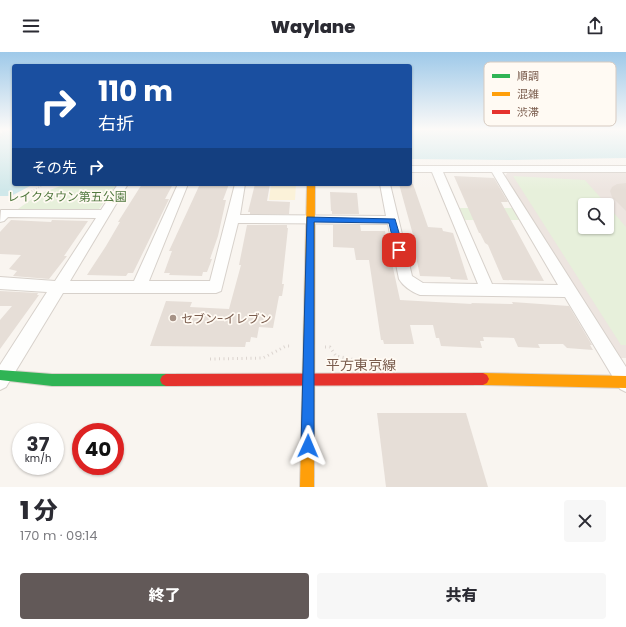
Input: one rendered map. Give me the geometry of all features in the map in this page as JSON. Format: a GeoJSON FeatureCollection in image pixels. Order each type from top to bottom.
{"type":"FeatureCollection","features":[{"type":"Feature","properties":{"kind":"main road"},"geometry":{"type":"LineString","coordinates":[[307,487],[311,186]]}},
{"type":"Feature","properties":{"kind":"main road","name":"平方東京線"},"geometry":{"type":"LineString","coordinates":[[1,377],[52,380],[462,379],[626,382]]}},
{"type":"Feature","properties":{"kind":"street"},"geometry":{"type":"LineString","coordinates":[[412,169],[626,169]]}},
{"type":"Feature","properties":{"kind":"street"},"geometry":{"type":"LineString","coordinates":[[436,169],[487,289]]}},
{"type":"Feature","properties":{"kind":"street"},"geometry":{"type":"LineString","coordinates":[[495,169],[626,382]]}},
{"type":"Feature","properties":{"kind":"street"},"geometry":{"type":"LineString","coordinates":[[1,377],[122,186]]}},
{"type":"Feature","properties":{"kind":"street"},"geometry":{"type":"LineString","coordinates":[[140,287],[182,186]]}},
{"type":"Feature","properties":{"kind":"street"},"geometry":{"type":"LineString","coordinates":[[0,283],[59,287],[216,287],[240,186]]}},
{"type":"Feature","properties":{"kind":"street"},"geometry":{"type":"LineString","coordinates":[[385,186],[406,279],[420,289],[569,291]]}},
{"type":"Feature","properties":{"kind":"street"},"geometry":{"type":"LineString","coordinates":[[0,218],[5,214],[104,214]]}},
{"type":"Feature","properties":{"kind":"street"},"geometry":{"type":"LineString","coordinates":[[233,219],[392,220]]}},
{"type":"Feature","properties":{"kind":"path"},"geometry":{"type":"LineString","coordinates":[[11,202],[41,186]]}},
{"type":"Feature","properties":{"kind":"path"},"geometry":{"type":"LineString","coordinates":[[208,359],[263,358],[286,346]]}},
{"type":"Feature","properties":{"kind":"shaded area"},"geometry":{"type":"Polygon","coordinates":[[[508,172],[626,172],[626,358],[620,358],[505,176],[508,172]]]}},
{"type":"Feature","properties":{"kind":"green space"},"geometry":{"type":"Polygon","coordinates":[[[513,176],[585,180],[601,198],[578,198],[578,234],[614,234],[614,213],[626,227],[626,345],[621,345],[513,176]]]}},
{"type":"Feature","properties":{"kind":"green space","name":"レイクタウン第五公園"},"geometry":{"type":"Polygon","coordinates":[[[61,186],[116,186],[99,209],[18,209],[39,194],[61,186]]]}},
{"type":"Feature","properties":{"kind":"green space"},"geometry":{"type":"Polygon","coordinates":[[[457,208],[513,208],[520,220],[462,220],[457,208]]]}},
{"type":"Feature","properties":{"kind":"sand"},"geometry":{"type":"Polygon","coordinates":[[[271,186],[296,186],[295,200],[269,200],[271,186]]]}},
{"type":"Feature","properties":{"kind":"water"},"geometry":{"type":"Polygon","coordinates":[[[0,149],[12,149],[12,186],[30,186],[11,196],[0,196],[0,149]]]}},
{"type":"Feature","properties":{"kind":"water"},"geometry":{"type":"Polygon","coordinates":[[[412,149],[626,149],[626,158],[509,160],[412,159],[412,149]]]}},
{"type":"Feature","properties":{"kind":"building"},"geometry":{"type":"Polygon","coordinates":[[[454,176],[494,178],[508,202],[501,202],[544,281],[503,280],[488,245],[479,233],[454,176]]]}},
{"type":"Feature","properties":{"kind":"building"},"geometry":{"type":"Polygon","coordinates":[[[626,183],[626,211],[612,197],[610,191],[612,187],[617,184],[626,183]]]}},
{"type":"Feature","properties":{"kind":"building"},"geometry":{"type":"Polygon","coordinates":[[[413,184],[428,227],[442,228],[443,231],[453,233],[468,280],[451,279],[450,277],[420,276],[413,242],[415,242],[400,186],[412,186],[413,184]]]}},
{"type":"Feature","properties":{"kind":"building"},"geometry":{"type":"Polygon","coordinates":[[[141,186],[172,186],[165,199],[169,199],[133,273],[128,273],[126,276],[87,275],[120,222],[118,222],[141,186]]]}},
{"type":"Feature","properties":{"kind":"building"},"geometry":{"type":"Polygon","coordinates":[[[199,186],[228,186],[223,200],[226,200],[218,236],[207,272],[203,272],[202,276],[169,275],[170,273],[164,273],[172,251],[169,251],[199,186]]]}},
{"type":"Feature","properties":{"kind":"building"},"geometry":{"type":"Polygon","coordinates":[[[254,186],[270,186],[267,201],[290,202],[289,214],[250,214],[250,212],[248,212],[254,186]]]}},
{"type":"Feature","properties":{"kind":"building"},"geometry":{"type":"Polygon","coordinates":[[[330,192],[357,193],[359,214],[332,214],[330,192]]]}},
{"type":"Feature","properties":{"kind":"building"},"geometry":{"type":"Polygon","coordinates":[[[11,220],[51,222],[52,220],[88,221],[64,256],[67,256],[49,279],[13,276],[17,271],[9,269],[21,255],[0,254],[0,232],[11,220]]]}},
{"type":"Feature","properties":{"kind":"building"},"geometry":{"type":"Polygon","coordinates":[[[247,225],[287,225],[288,228],[282,284],[284,284],[282,296],[279,296],[273,328],[259,327],[257,338],[251,337],[250,342],[246,342],[245,347],[150,346],[166,301],[192,302],[190,307],[229,309],[241,265],[239,265],[247,225]]]}},
{"type":"Feature","properties":{"kind":"building"},"geometry":{"type":"Polygon","coordinates":[[[333,225],[360,225],[361,231],[385,231],[400,300],[472,304],[471,303],[513,304],[512,302],[569,306],[592,345],[590,345],[593,350],[567,348],[563,344],[538,344],[540,348],[518,347],[514,338],[483,337],[484,341],[480,341],[482,348],[441,346],[439,338],[436,338],[433,325],[410,325],[414,344],[384,344],[383,340],[381,340],[369,260],[356,260],[354,248],[333,247],[333,225]]]}},
{"type":"Feature","properties":{"kind":"building"},"geometry":{"type":"Polygon","coordinates":[[[0,291],[38,293],[37,295],[39,295],[0,349],[0,320],[12,306],[0,306],[0,291]]]}},
{"type":"Feature","properties":{"kind":"building"},"geometry":{"type":"Polygon","coordinates":[[[377,413],[466,413],[488,487],[386,487],[377,413]]]}},
{"type":"Feature","properties":{"kind":"traffic: fast"},"geometry":{"type":"LineString","coordinates":[[0,375],[52,380],[166,380]]}},
{"type":"Feature","properties":{"kind":"traffic: slow"},"geometry":{"type":"LineString","coordinates":[[307,487],[311,186]]}},
{"type":"Feature","properties":{"kind":"traffic: slow"},"geometry":{"type":"LineString","coordinates":[[483,379],[626,382]]}},
{"type":"Feature","properties":{"kind":"traffic: jam"},"geometry":{"type":"LineString","coordinates":[[166,380],[483,379]]}},
{"type":"Feature","properties":{"kind":"place","name":"セブン-イレブン"},"geometry":{"type":"Point","coordinates":[173,318]}},
{"type":"Feature","properties":{"kind":"route"},"geometry":{"type":"LineString","coordinates":[[308,446],[310,219],[392,220],[399,250]]}}]}
